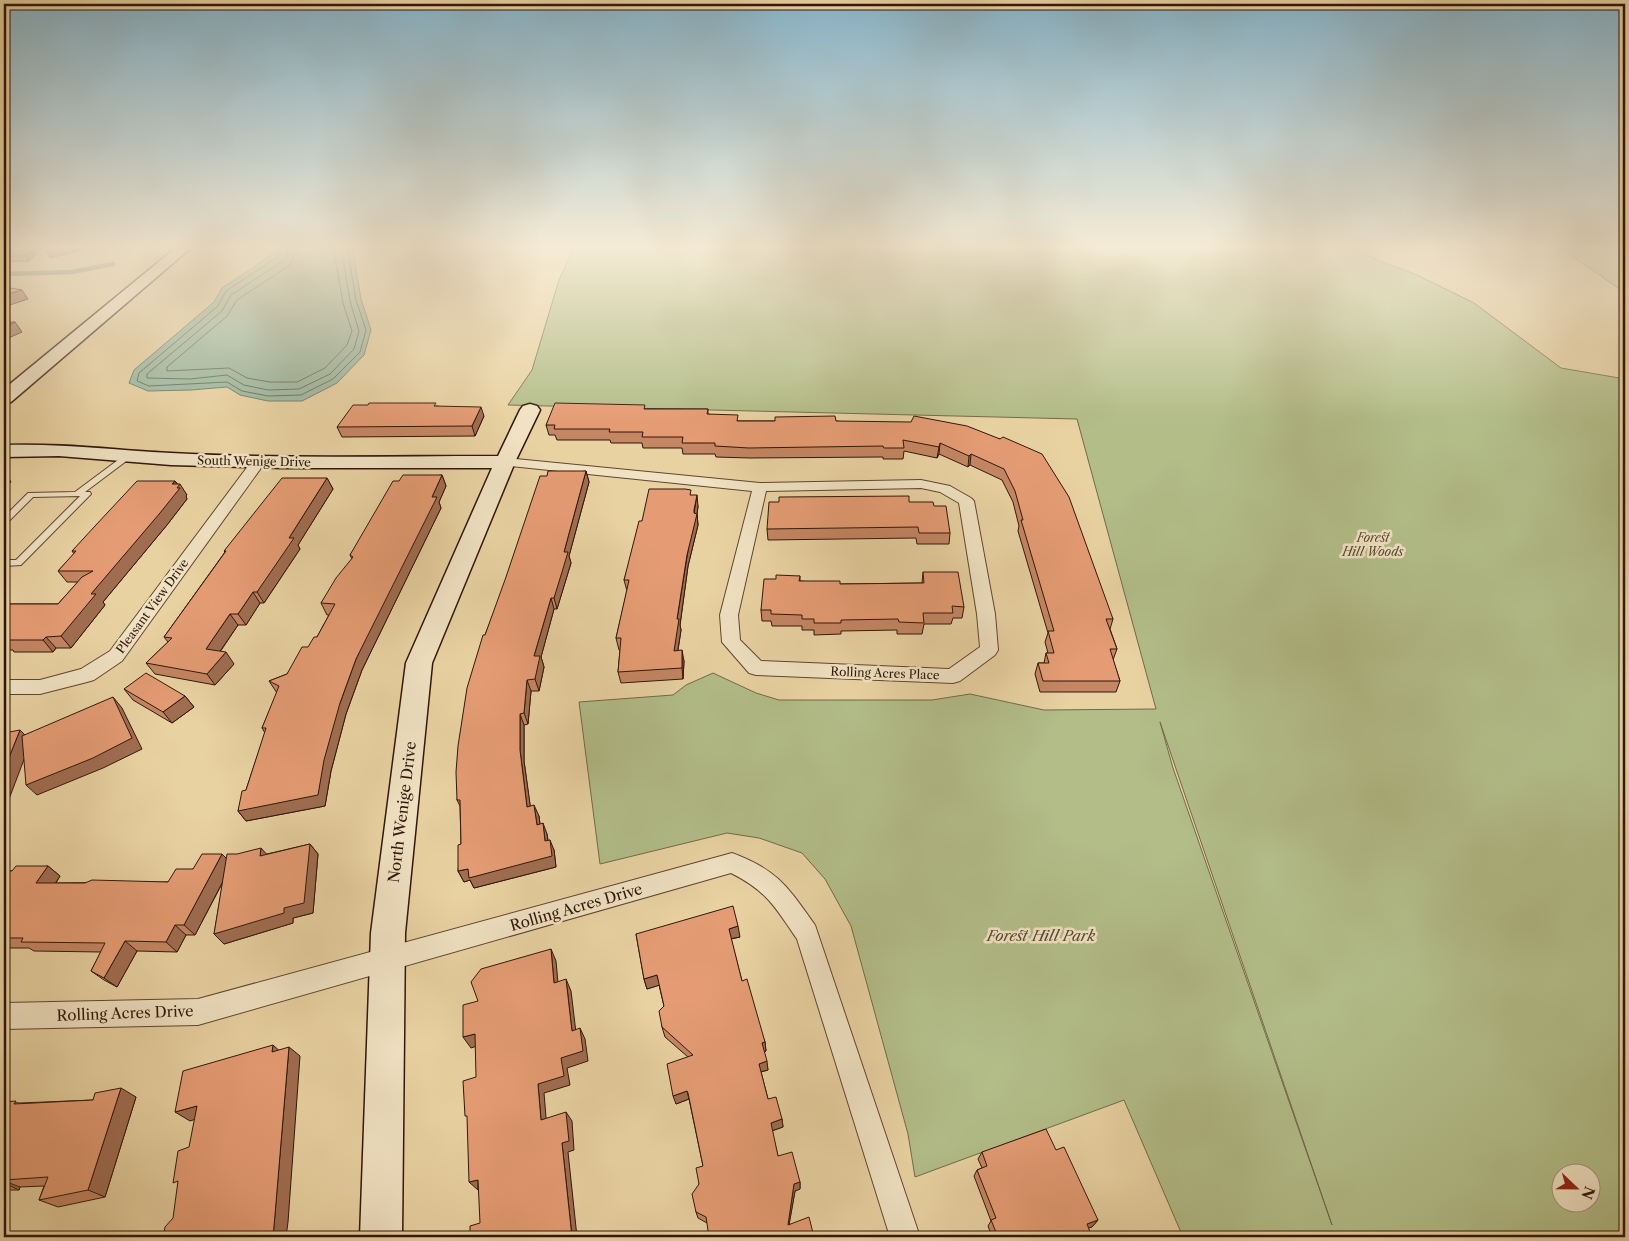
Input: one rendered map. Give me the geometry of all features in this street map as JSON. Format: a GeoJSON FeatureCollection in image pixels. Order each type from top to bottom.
{"type":"FeatureCollection","features":[{"type":"Feature","properties":{"kind":"street"},"geometry":{"type":"LineString","coordinates":[[4,398],[117,304]]}},
{"type":"Feature","properties":{"kind":"street","name":"North Wenige Drive"},"geometry":{"type":"LineString","coordinates":[[381,1237],[388,934],[419,663],[505,462],[530,410]]}},
{"type":"Feature","properties":{"kind":"street","name":"South Wenige Drive"},"geometry":{"type":"LineString","coordinates":[[4,451],[59,450],[171,459],[259,461],[505,462]]}},
{"type":"Feature","properties":{"kind":"street","name":"Pleasant View Drive"},"geometry":{"type":"LineString","coordinates":[[4,687],[40,687],[87,675],[116,656],[259,461]]}},
{"type":"Feature","properties":{"kind":"street","name":"Rolling Acres Place"},"geometry":{"type":"LineString","coordinates":[[505,462],[760,487],[921,484],[945,489],[966,501],[986,614],[989,650],[953,676],[756,668],[731,642],[729,615],[760,487]]}},
{"type":"Feature","properties":{"kind":"street","name":"Rolling Acres Drive"},"geometry":{"type":"LineString","coordinates":[[4,1016],[198,1012],[732,864],[757,875],[776,890],[807,933],[905,1237]]}},
{"type":"Feature","properties":{"kind":"lane"},"geometry":{"type":"LineString","coordinates":[[77,494],[129,456]]}},
{"type":"Feature","properties":{"kind":"lane"},"geometry":{"type":"LineString","coordinates":[[4,521],[31,495],[87,494],[18,563],[4,563]]}},
{"type":"Feature","properties":{"kind":"green space","name":"Forest Hill Woods"},"geometry":{"type":"Polygon","coordinates":[[[552,304],[1475,304],[1561,368],[1625,379],[1625,1237],[1183,1237],[1124,1100],[915,1177],[908,1134],[851,926],[825,879],[802,853],[759,838],[727,833],[600,864],[579,702],[673,695],[686,685],[713,673],[756,693],[779,700],[932,700],[970,694],[1044,710],[1156,709],[1077,419],[508,405],[532,370],[552,304]],[[1160,722],[1173,768],[1332,1225],[1160,722]]]}},
{"type":"Feature","properties":{"kind":"water"},"geometry":{"type":"Polygon","coordinates":[[[212,304],[363,304],[371,330],[364,355],[337,383],[302,401],[268,401],[240,395],[227,387],[148,391],[129,383],[134,370],[212,304]]]}},
{"type":"Feature","properties":{"kind":"building"},"geometry":{"type":"Polygon","coordinates":[[[4,322],[15,322],[4,327],[4,322]]]}},
{"type":"Feature","properties":{"kind":"building"},"geometry":{"type":"Polygon","coordinates":[[[369,403],[436,403],[434,406],[481,407],[472,426],[337,427],[353,405],[368,405],[369,403]]]}},
{"type":"Feature","properties":{"kind":"building"},"geometry":{"type":"Polygon","coordinates":[[[555,403],[645,405],[644,409],[708,409],[707,414],[738,415],[737,421],[775,421],[775,417],[835,416],[836,421],[911,422],[914,416],[967,426],[1000,439],[1003,437],[1042,454],[1069,497],[1113,619],[1106,619],[1117,649],[1110,649],[1120,681],[1043,681],[1038,663],[1049,663],[1046,653],[1054,653],[1048,631],[1054,631],[1021,520],[1023,520],[1015,491],[1004,469],[940,443],[939,447],[903,440],[904,448],[884,448],[883,446],[749,448],[715,446],[715,443],[682,443],[683,437],[642,437],[643,432],[609,432],[610,429],[554,429],[555,425],[546,425],[555,403]]]}},
{"type":"Feature","properties":{"kind":"building"},"geometry":{"type":"Polygon","coordinates":[[[548,471],[586,471],[564,552],[568,552],[554,598],[551,598],[534,656],[540,656],[535,679],[527,680],[524,713],[520,714],[520,750],[527,807],[534,805],[537,825],[543,823],[545,841],[550,840],[552,856],[469,878],[468,869],[458,871],[458,845],[461,844],[460,800],[457,800],[456,772],[467,688],[483,635],[485,635],[506,577],[540,476],[547,476],[548,471]]]}},
{"type":"Feature","properties":{"kind":"building"},"geometry":{"type":"Polygon","coordinates":[[[403,475],[442,475],[432,497],[437,497],[356,659],[340,703],[324,760],[318,795],[238,811],[242,791],[246,790],[266,728],[262,728],[279,686],[269,681],[287,674],[302,647],[308,647],[314,637],[317,637],[335,604],[321,603],[336,578],[353,557],[350,555],[393,481],[399,481],[403,475]]]}},
{"type":"Feature","properties":{"kind":"building"},"geometry":{"type":"Polygon","coordinates":[[[282,478],[327,478],[289,538],[294,538],[257,592],[253,592],[238,614],[230,614],[206,649],[226,652],[207,674],[146,663],[172,638],[164,637],[226,551],[224,551],[282,478]]]}},
{"type":"Feature","properties":{"kind":"building"},"geometry":{"type":"Polygon","coordinates":[[[137,481],[175,481],[172,484],[180,484],[177,488],[180,488],[91,594],[96,594],[61,636],[46,637],[43,640],[4,640],[4,604],[58,604],[82,577],[93,571],[58,571],[76,551],[72,551],[137,481]]]}},
{"type":"Feature","properties":{"kind":"building"},"geometry":{"type":"Polygon","coordinates":[[[649,489],[685,489],[691,490],[690,495],[697,495],[694,513],[697,514],[687,555],[674,651],[682,650],[682,668],[618,672],[621,638],[616,638],[629,580],[624,580],[639,521],[642,521],[649,489]]]}},
{"type":"Feature","properties":{"kind":"building"},"geometry":{"type":"Polygon","coordinates":[[[909,496],[909,502],[933,502],[934,506],[946,506],[950,533],[919,533],[918,527],[767,529],[769,502],[779,502],[779,497],[909,496]]]}},
{"type":"Feature","properties":{"kind":"building"},"geometry":{"type":"Polygon","coordinates":[[[923,572],[958,572],[964,607],[952,606],[953,613],[923,613],[924,623],[899,622],[898,619],[841,620],[841,623],[814,623],[814,619],[802,619],[802,615],[771,614],[771,610],[761,610],[764,579],[776,579],[776,575],[800,576],[799,581],[840,581],[840,584],[924,583],[923,572]]]}},
{"type":"Feature","properties":{"kind":"building"},"geometry":{"type":"Polygon","coordinates":[[[146,673],[185,696],[163,712],[124,689],[146,673]]]}},
{"type":"Feature","properties":{"kind":"building"},"geometry":{"type":"Polygon","coordinates":[[[113,697],[132,738],[93,758],[26,785],[22,736],[113,697]]]}},
{"type":"Feature","properties":{"kind":"building"},"geometry":{"type":"Polygon","coordinates":[[[20,730],[4,770],[4,733],[20,730]]]}},
{"type":"Feature","properties":{"kind":"building"},"geometry":{"type":"Polygon","coordinates":[[[310,844],[304,903],[284,908],[284,913],[214,934],[227,854],[237,854],[261,848],[260,856],[310,844]]]}},
{"type":"Feature","properties":{"kind":"building"},"geometry":{"type":"Polygon","coordinates":[[[202,854],[222,854],[184,925],[175,925],[166,942],[125,941],[104,978],[91,971],[105,943],[21,942],[23,938],[4,938],[4,871],[12,871],[16,866],[48,866],[36,883],[85,883],[92,880],[168,882],[176,869],[193,869],[202,854]]]}},
{"type":"Feature","properties":{"kind":"building"},"geometry":{"type":"Polygon","coordinates":[[[733,906],[738,926],[729,929],[742,981],[747,979],[765,1042],[762,1043],[767,1061],[759,1064],[768,1099],[776,1097],[782,1119],[771,1123],[778,1156],[792,1152],[800,1182],[794,1184],[788,1225],[809,1217],[814,1237],[709,1237],[706,1217],[696,1212],[692,1194],[699,1184],[696,1168],[703,1166],[688,1093],[687,1091],[673,1096],[667,1064],[693,1055],[662,1027],[659,1011],[664,1006],[657,975],[644,979],[636,934],[733,906]]]}},
{"type":"Feature","properties":{"kind":"building"},"geometry":{"type":"Polygon","coordinates":[[[551,949],[554,983],[566,979],[572,1031],[580,1028],[583,1051],[561,1058],[564,1076],[538,1084],[541,1120],[566,1112],[569,1141],[562,1143],[572,1237],[470,1237],[470,1226],[480,1223],[478,1180],[469,1182],[467,1116],[465,1116],[463,1081],[476,1077],[475,1034],[463,1037],[463,1005],[478,1001],[471,982],[481,969],[551,949]]]}},
{"type":"Feature","properties":{"kind":"building"},"geometry":{"type":"Polygon","coordinates":[[[273,1045],[272,1052],[289,1047],[273,1237],[163,1237],[165,1227],[173,1218],[178,1181],[173,1183],[178,1151],[189,1147],[197,1106],[175,1112],[183,1071],[273,1045]]]}},
{"type":"Feature","properties":{"kind":"building"},"geometry":{"type":"Polygon","coordinates":[[[121,1088],[88,1190],[39,1200],[48,1177],[4,1180],[4,1102],[16,1101],[14,1104],[93,1100],[95,1093],[121,1088]]]}},
{"type":"Feature","properties":{"kind":"building"},"geometry":{"type":"Polygon","coordinates":[[[1046,1129],[1056,1150],[1064,1147],[1098,1220],[1087,1224],[1092,1237],[998,1237],[991,1220],[996,1218],[977,1170],[987,1166],[982,1152],[1046,1129]]]}},
{"type":"Feature","properties":{"kind":"park label","name":"Forest Hill Park"},"geometry":{"type":"Point","coordinates":[1041,935]}}]}
